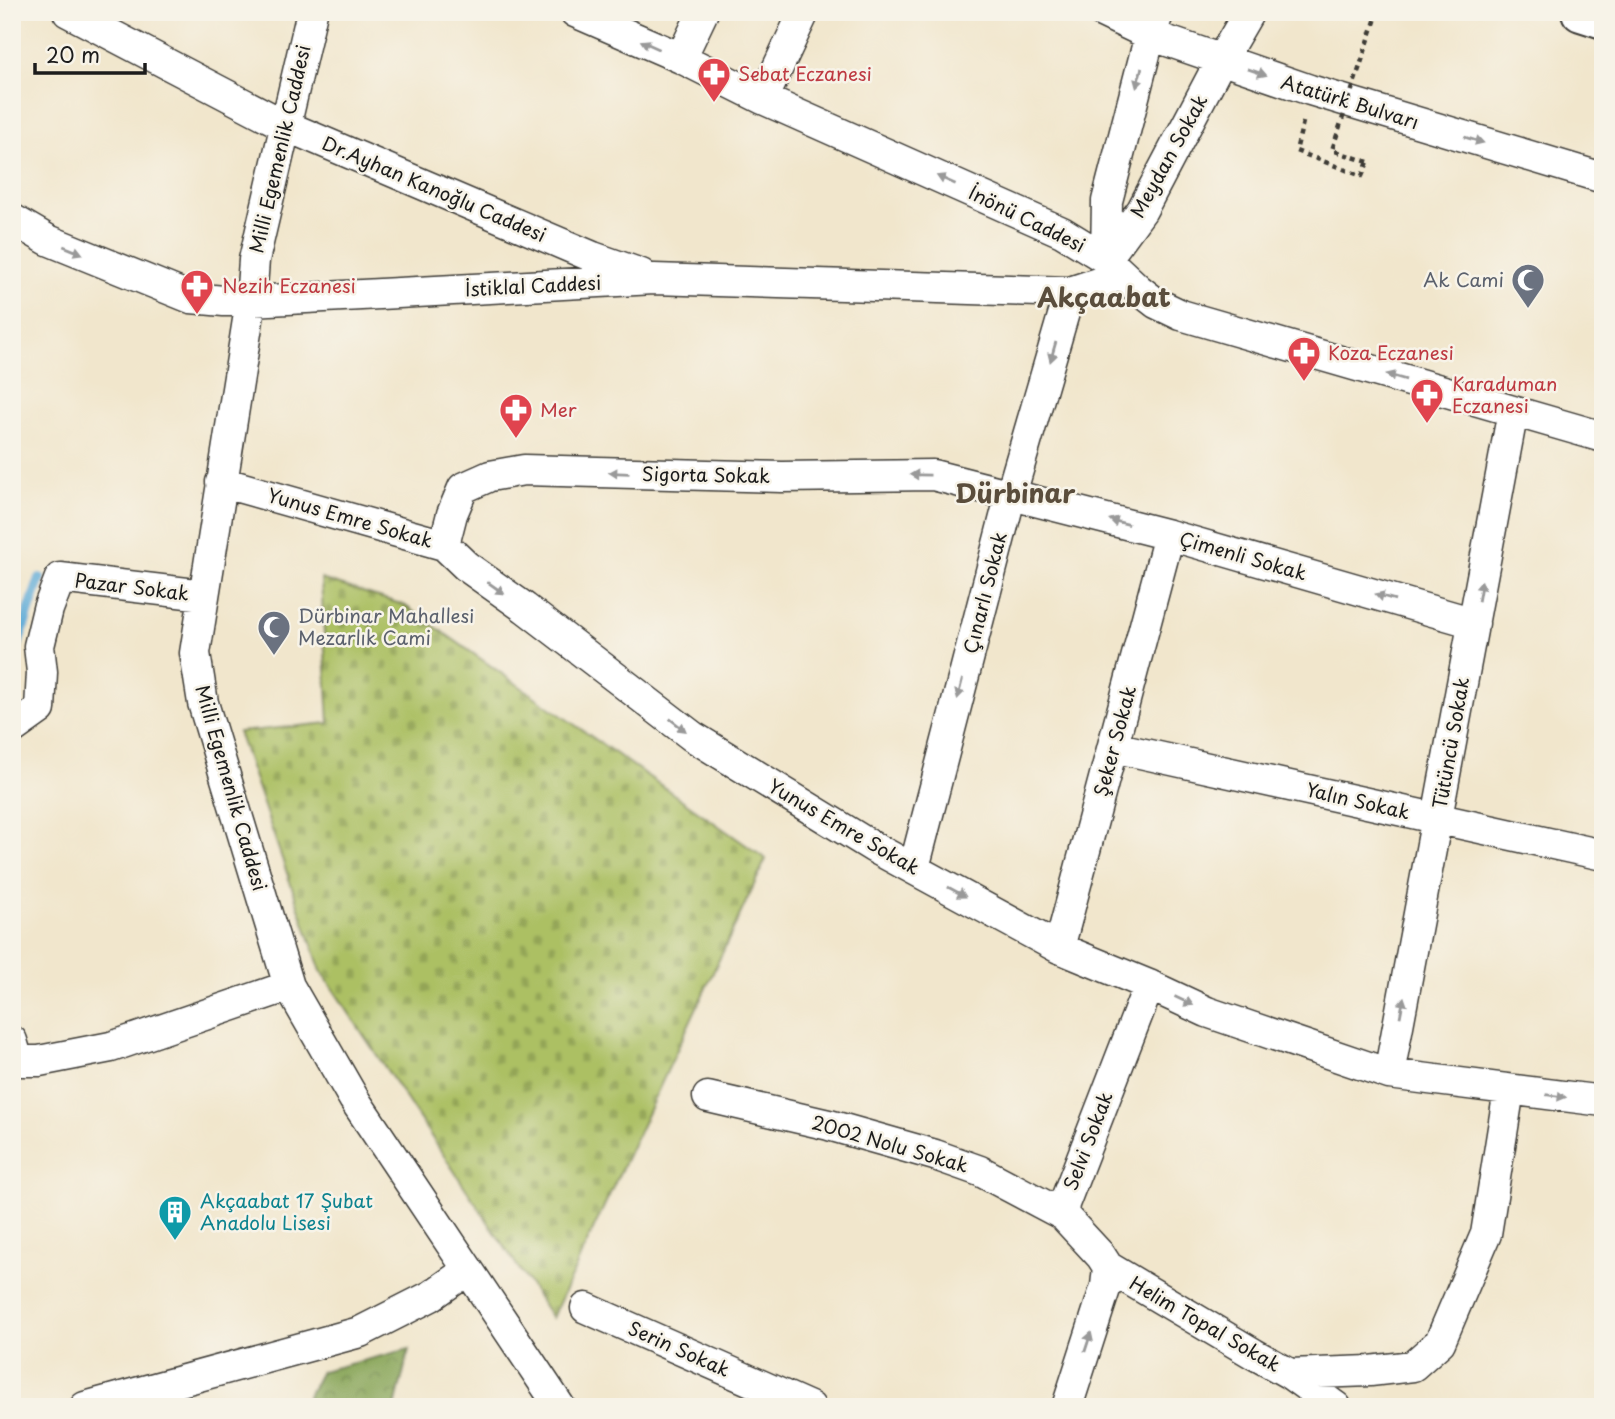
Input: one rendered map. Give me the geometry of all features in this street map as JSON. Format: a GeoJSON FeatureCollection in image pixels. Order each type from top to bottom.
{"type":"FeatureCollection","features":[{"type":"Feature","properties":{"kind":"highway"},"geometry":{"type":"LineString","coordinates":[[1581,12],[1603,19]]}},
{"type":"Feature","properties":{"kind":"street","name":"Dr.Ayhan Kanoğlu Caddesi"},"geometry":{"type":"LineString","coordinates":[[68,12],[286,126],[593,257],[654,279]]}},
{"type":"Feature","properties":{"kind":"street","name":"Milli Egemenlik Caddesi"},"geometry":{"type":"LineString","coordinates":[[312,12],[254,260],[251,301],[195,653],[203,703],[289,986],[354,1099],[560,1407]]}},
{"type":"Feature","properties":{"kind":"street","name":"İnönü Caddesi"},"geometry":{"type":"LineString","coordinates":[[575,12],[1062,232],[1114,267],[1156,303],[1181,315],[1603,437]]}},
{"type":"Feature","properties":{"kind":"street"},"geometry":{"type":"LineString","coordinates":[[681,58],[703,12]]}},
{"type":"Feature","properties":{"kind":"street"},"geometry":{"type":"LineString","coordinates":[[763,99],[804,12]]}},
{"type":"Feature","properties":{"kind":"street","name":"Atatürk Bulvarı"},"geometry":{"type":"LineString","coordinates":[[1102,12],[1155,24],[1221,60],[1310,90],[1603,178]]}},
{"type":"Feature","properties":{"kind":"street","name":"Meydan Sokak"},"geometry":{"type":"LineString","coordinates":[[1114,267],[1221,60],[1249,12]]}},
{"type":"Feature","properties":{"kind":"street","name":"Meydan Sokak"},"geometry":{"type":"LineString","coordinates":[[1114,267],[1107,201],[1155,24]]}},
{"type":"Feature","properties":{"kind":"street","name":"İstiklal Caddesi"},"geometry":{"type":"LineString","coordinates":[[12,219],[48,240],[191,298],[224,301],[654,279],[1070,292]]}},
{"type":"Feature","properties":{"kind":"street"},"geometry":{"type":"LineString","coordinates":[[1070,292],[1114,267]]}},
{"type":"Feature","properties":{"kind":"street","name":"Çınarlı Sokak"},"geometry":{"type":"LineString","coordinates":[[914,868],[1011,494],[1070,292]]}},
{"type":"Feature","properties":{"kind":"street","name":"Tütüncü Sokak"},"geometry":{"type":"LineString","coordinates":[[1389,1074],[1513,411]]}},
{"type":"Feature","properties":{"kind":"street","name":"Sigorta Sokak"},"geometry":{"type":"LineString","coordinates":[[444,545],[452,514],[463,488],[490,476],[524,470],[782,477],[933,475],[1011,494]]}},
{"type":"Feature","properties":{"kind":"street","name":"Yunus Emre Sokak"},"geometry":{"type":"LineString","coordinates":[[221,482],[444,545],[466,566],[525,607],[692,736],[873,847],[1059,948],[1207,1012],[1389,1074],[1508,1090]]}},
{"type":"Feature","properties":{"kind":"street","name":"Çimenli Sokak"},"geometry":{"type":"LineString","coordinates":[[1011,494],[1169,535],[1474,623]]}},
{"type":"Feature","properties":{"kind":"street","name":"Şeker Sokak"},"geometry":{"type":"LineString","coordinates":[[1059,948],[1169,535]]}},
{"type":"Feature","properties":{"kind":"street","name":"Pazar Sokak"},"geometry":{"type":"LineString","coordinates":[[12,729],[40,709],[42,673],[39,646],[48,609],[60,578],[204,595]]}},
{"type":"Feature","properties":{"kind":"street","name":"Yalın Sokak"},"geometry":{"type":"LineString","coordinates":[[1113,747],[1603,855]]}},
{"type":"Feature","properties":{"kind":"street","name":"Selvi Sokak"},"geometry":{"type":"LineString","coordinates":[[1108,1267],[1063,1215],[1064,1204],[1149,985]]}},
{"type":"Feature","properties":{"kind":"street"},"geometry":{"type":"LineString","coordinates":[[14,1054],[39,1061],[111,1047],[289,986]]}},
{"type":"Feature","properties":{"kind":"street"},"geometry":{"type":"LineString","coordinates":[[1508,1090],[1603,1101]]}},
{"type":"Feature","properties":{"kind":"street","name":"Helim Topal Sokak"},"geometry":{"type":"LineString","coordinates":[[1108,1267],[1290,1374],[1370,1371],[1413,1366],[1440,1342],[1486,1234],[1508,1090]]}},
{"type":"Feature","properties":{"kind":"street","name":"2002 Nolu Sokak"},"geometry":{"type":"LineString","coordinates":[[708,1097],[829,1125],[935,1155],[980,1171],[1063,1215]]}},
{"type":"Feature","properties":{"kind":"street"},"geometry":{"type":"LineString","coordinates":[[1068,1407],[1106,1286],[1108,1267]]}},
{"type":"Feature","properties":{"kind":"street"},"geometry":{"type":"LineString","coordinates":[[85,1407],[360,1332],[431,1296],[468,1270]]}},
{"type":"Feature","properties":{"kind":"street","name":"Serin Sokak"},"geometry":{"type":"LineString","coordinates":[[586,1308],[810,1407]]}},
{"type":"Feature","properties":{"kind":"street"},"geometry":{"type":"LineString","coordinates":[[1290,1374],[1336,1407]]}},
{"type":"Feature","properties":{"kind":"path"},"geometry":{"type":"LineString","coordinates":[[1310,90],[1296,151],[1362,176],[1368,162],[1332,150],[1378,12]]}},
{"type":"Feature","properties":{"kind":"green space"},"geometry":{"type":"Polygon","coordinates":[[[321,579],[404,605],[766,859],[552,1318],[321,971],[238,732],[329,723],[321,579]]]}},
{"type":"Feature","properties":{"kind":"green space"},"geometry":{"type":"Polygon","coordinates":[[[409,1349],[395,1407],[302,1407],[321,1371],[409,1349]]]}},
{"type":"Feature","properties":{"kind":"waterway"},"geometry":{"type":"LineString","coordinates":[[12,662],[40,578]]}},
{"type":"Feature","properties":{"kind":"place","name":"Sebat Eczanesi"},"geometry":{"type":"Point","coordinates":[714,104]}},
{"type":"Feature","properties":{"kind":"place","name":"Ak Cami"},"geometry":{"type":"Point","coordinates":[1528,310]}},
{"type":"Feature","properties":{"kind":"place","name":"Nezih Eczanesi"},"geometry":{"type":"Point","coordinates":[197,316]}},
{"type":"Feature","properties":{"kind":"place","name":"Koza Eczanesi"},"geometry":{"type":"Point","coordinates":[1304,383]}},
{"type":"Feature","properties":{"kind":"place","name":"Karaduman Eczanesi"},"geometry":{"type":"Point","coordinates":[1427,425]}},
{"type":"Feature","properties":{"kind":"place","name":"Mer"},"geometry":{"type":"Point","coordinates":[516,440]}},
{"type":"Feature","properties":{"kind":"place","name":"Dürbinar Mahallesi Mezarlık Cami"},"geometry":{"type":"Point","coordinates":[274,657]}},
{"type":"Feature","properties":{"kind":"place","name":"Akçaabat 17 Şubat Anadolu Lisesi"},"geometry":{"type":"Point","coordinates":[175,1242]}},
{"type":"Feature","properties":{"kind":"district","name":"Akçaabat"},"geometry":{"type":"Point","coordinates":[1104,298]}},
{"type":"Feature","properties":{"kind":"district","name":"Dürbinar"},"geometry":{"type":"Point","coordinates":[1015,494]}}]}
